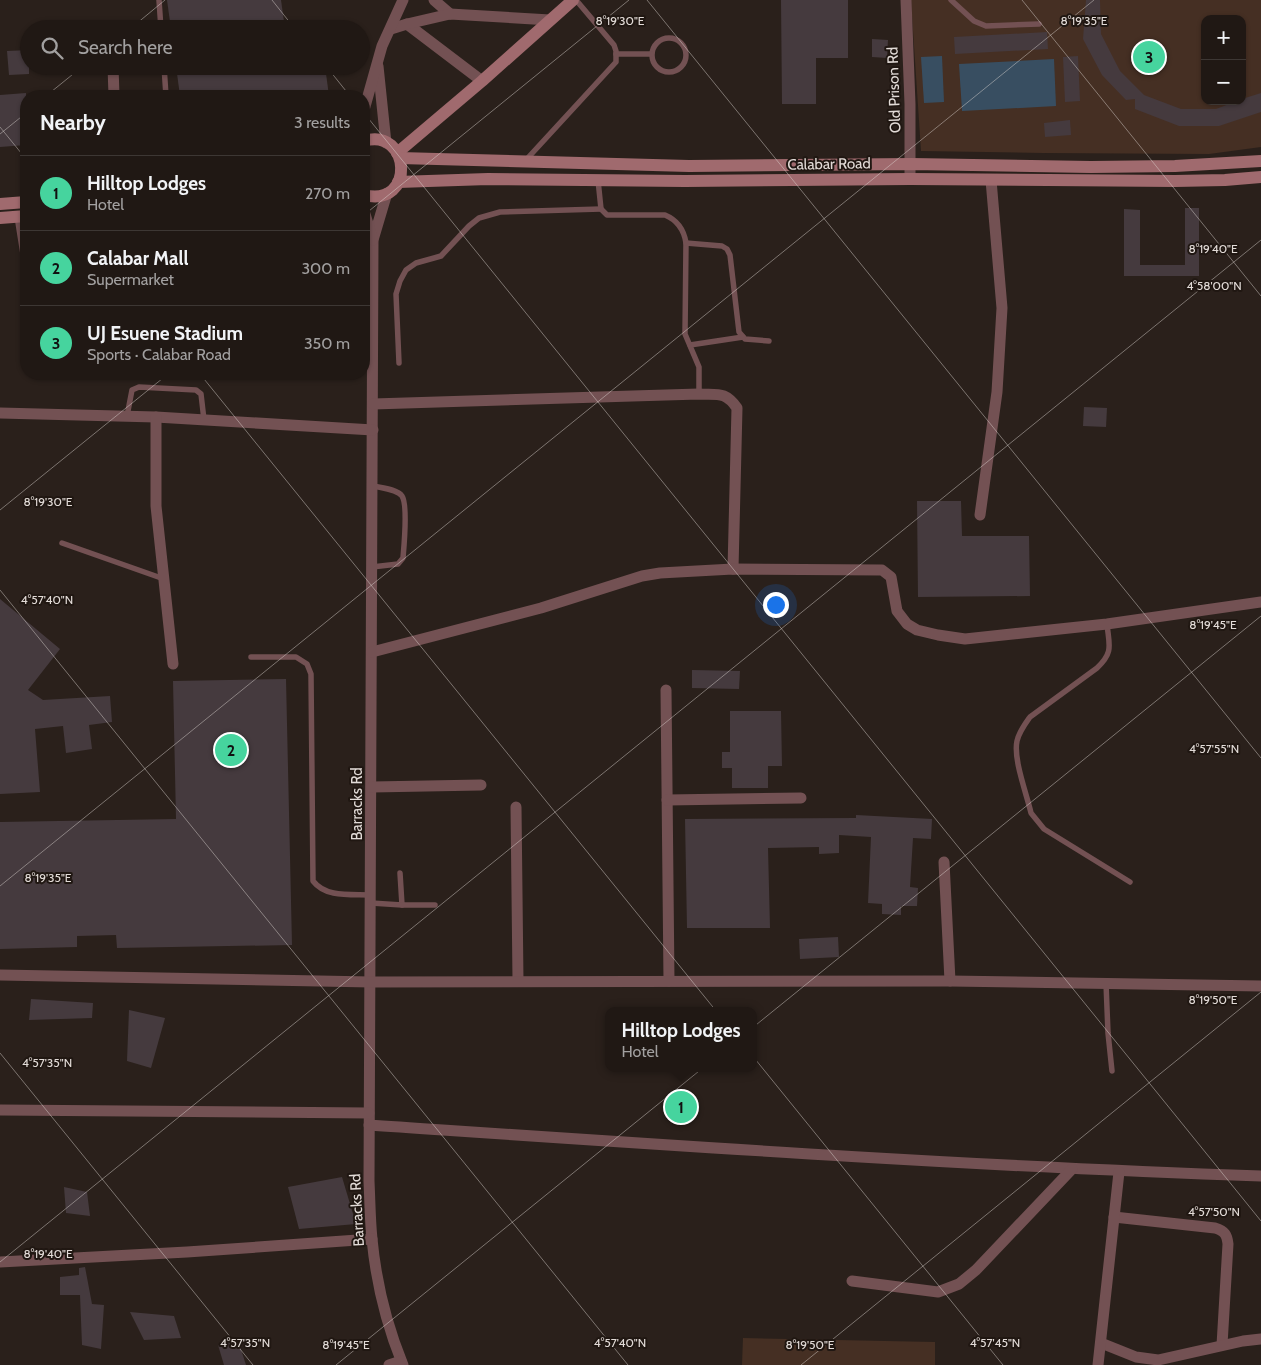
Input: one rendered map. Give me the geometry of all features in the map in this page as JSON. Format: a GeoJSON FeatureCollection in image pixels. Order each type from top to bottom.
{"type":"FeatureCollection","features":[{"type":"Feature","properties":{"kind":"main road"},"geometry":{"type":"LineString","coordinates":[[399,156],[574,0]]}},
{"type":"Feature","properties":{"kind":"main road"},"geometry":{"type":"LineString","coordinates":[[370,141],[386,142],[399,156],[401,174],[398,182],[387,193],[375,197],[370,196]]}},
{"type":"Feature","properties":{"kind":"main road","name":"Calabar Road"},"geometry":{"type":"LineString","coordinates":[[399,156],[524,163],[689,166],[912,164],[1091,167],[1175,166],[1261,161]]}},
{"type":"Feature","properties":{"kind":"main road","name":"Calabar Road"},"geometry":{"type":"LineString","coordinates":[[398,182],[488,179],[1175,181],[1261,177]]}},
{"type":"Feature","properties":{"kind":"main road"},"geometry":{"type":"LineString","coordinates":[[0,204],[20,202]]}},
{"type":"Feature","properties":{"kind":"main road"},"geometry":{"type":"LineString","coordinates":[[0,218],[20,216]]}},
{"type":"Feature","properties":{"kind":"street"},"geometry":{"type":"LineString","coordinates":[[369,90],[382,46],[404,0]]}},
{"type":"Feature","properties":{"kind":"street"},"geometry":{"type":"LineString","coordinates":[[434,0],[450,14]]}},
{"type":"Feature","properties":{"kind":"street","name":"Old Prison Rd"},"geometry":{"type":"LineString","coordinates":[[906,0],[912,164],[910,180]]}},
{"type":"Feature","properties":{"kind":"street"},"geometry":{"type":"LineString","coordinates":[[391,29],[450,14],[550,20]]}},
{"type":"Feature","properties":{"kind":"street"},"geometry":{"type":"LineString","coordinates":[[407,24],[482,81]]}},
{"type":"Feature","properties":{"kind":"street"},"geometry":{"type":"LineString","coordinates":[[378,59],[386,142]]}},
{"type":"Feature","properties":{"kind":"street"},"geometry":{"type":"LineString","coordinates":[[113,75],[114,90]]}},
{"type":"Feature","properties":{"kind":"street"},"geometry":{"type":"LineString","coordinates":[[980,515],[997,392],[1002,308],[992,180]]}},
{"type":"Feature","properties":{"kind":"street","name":"Barracks Rd"},"geometry":{"type":"LineString","coordinates":[[370,294],[373,240],[387,193]]}},
{"type":"Feature","properties":{"kind":"street","name":"Barracks Rd"},"geometry":{"type":"LineString","coordinates":[[370,230],[373,240]]}},
{"type":"Feature","properties":{"kind":"street","name":"Barracks Rd"},"geometry":{"type":"LineString","coordinates":[[369,380],[373,404],[369,1113],[372,1239],[377,1278],[402,1363]]}},
{"type":"Feature","properties":{"kind":"street"},"geometry":{"type":"LineString","coordinates":[[373,404],[699,394],[722,395],[730,398],[737,408],[733,569]]}},
{"type":"Feature","properties":{"kind":"street"},"geometry":{"type":"LineString","coordinates":[[0,413],[156,417],[373,430]]}},
{"type":"Feature","properties":{"kind":"street"},"geometry":{"type":"LineString","coordinates":[[156,417],[156,506],[173,664]]}},
{"type":"Feature","properties":{"kind":"street"},"geometry":{"type":"LineString","coordinates":[[372,652],[541,608],[654,573],[733,569],[882,570],[891,577],[897,611],[907,624],[917,630],[954,638],[1107,624],[1261,602]]}},
{"type":"Feature","properties":{"kind":"street"},"geometry":{"type":"LineString","coordinates":[[666,690],[669,981]]}},
{"type":"Feature","properties":{"kind":"street"},"geometry":{"type":"LineString","coordinates":[[372,787],[481,785]]}},
{"type":"Feature","properties":{"kind":"street"},"geometry":{"type":"LineString","coordinates":[[667,800],[801,798]]}},
{"type":"Feature","properties":{"kind":"street"},"geometry":{"type":"LineString","coordinates":[[516,807],[518,981]]}},
{"type":"Feature","properties":{"kind":"street"},"geometry":{"type":"LineString","coordinates":[[944,862],[950,981]]}},
{"type":"Feature","properties":{"kind":"street"},"geometry":{"type":"LineString","coordinates":[[0,975],[371,982],[950,981],[1261,986]]}},
{"type":"Feature","properties":{"kind":"street"},"geometry":{"type":"LineString","coordinates":[[0,1110],[369,1113]]}},
{"type":"Feature","properties":{"kind":"street"},"geometry":{"type":"LineString","coordinates":[[369,1125],[846,1157],[1119,1172],[1261,1176]]}},
{"type":"Feature","properties":{"kind":"street"},"geometry":{"type":"LineString","coordinates":[[852,1281],[938,1292],[958,1284],[976,1270],[1072,1169]]}},
{"type":"Feature","properties":{"kind":"street"},"geometry":{"type":"LineString","coordinates":[[1098,1365],[1119,1172]]}},
{"type":"Feature","properties":{"kind":"street"},"geometry":{"type":"LineString","coordinates":[[1114,1217],[1215,1228],[1221,1230],[1226,1235],[1228,1244],[1222,1345]]}},
{"type":"Feature","properties":{"kind":"street"},"geometry":{"type":"LineString","coordinates":[[0,1262],[187,1252],[372,1239]]}},
{"type":"Feature","properties":{"kind":"street"},"geometry":{"type":"LineString","coordinates":[[1101,1343],[1136,1357],[1158,1360],[1222,1345],[1261,1339]]}},
{"type":"Feature","properties":{"kind":"street"},"geometry":{"type":"LineString","coordinates":[[389,1365],[402,1363]]}},
{"type":"Feature","properties":{"kind":"lane"},"geometry":{"type":"LineString","coordinates":[[159,0],[160,20]]}},
{"type":"Feature","properties":{"kind":"lane"},"geometry":{"type":"LineString","coordinates":[[524,163],[616,62],[614,45],[574,0]]}},
{"type":"Feature","properties":{"kind":"lane"},"geometry":{"type":"LineString","coordinates":[[951,0],[974,20],[986,26],[1039,24]]}},
{"type":"Feature","properties":{"kind":"lane"},"geometry":{"type":"LineString","coordinates":[[672,38],[681,43],[686,51],[686,61],[680,70],[670,73],[661,71],[653,64],[651,54],[654,45],[662,39],[672,38]]}},
{"type":"Feature","properties":{"kind":"lane"},"geometry":{"type":"LineString","coordinates":[[616,54],[651,54]]}},
{"type":"Feature","properties":{"kind":"lane"},"geometry":{"type":"LineString","coordinates":[[165,75],[166,90]]}},
{"type":"Feature","properties":{"kind":"lane"},"geometry":{"type":"LineString","coordinates":[[598,180],[601,209],[607,215],[665,215],[672,218],[685,235],[685,334],[699,367],[699,394]]}},
{"type":"Feature","properties":{"kind":"lane"},"geometry":{"type":"LineString","coordinates":[[399,363],[396,294],[400,280],[406,270],[416,262],[441,256],[479,218],[500,212],[601,209]]}},
{"type":"Feature","properties":{"kind":"lane"},"geometry":{"type":"LineString","coordinates":[[686,243],[722,246],[727,249],[730,255],[739,332],[745,339],[769,341]]}},
{"type":"Feature","properties":{"kind":"lane"},"geometry":{"type":"LineString","coordinates":[[690,345],[743,336]]}},
{"type":"Feature","properties":{"kind":"lane"},"geometry":{"type":"LineString","coordinates":[[127,416],[132,390],[139,387],[196,390],[201,394],[204,420]]}},
{"type":"Feature","properties":{"kind":"lane"},"geometry":{"type":"LineString","coordinates":[[372,567],[398,564],[403,558],[405,504],[402,496],[395,491],[373,486]]}},
{"type":"Feature","properties":{"kind":"lane"},"geometry":{"type":"LineString","coordinates":[[62,543],[164,579]]}},
{"type":"Feature","properties":{"kind":"lane"},"geometry":{"type":"LineString","coordinates":[[1107,624],[1110,652],[1106,660],[1030,717],[1022,728],[1017,741],[1017,756],[1031,813],[1044,829],[1130,882]]}},
{"type":"Feature","properties":{"kind":"lane"},"geometry":{"type":"LineString","coordinates":[[251,657],[296,657],[307,664],[311,674],[314,880],[319,888],[331,893],[402,905],[435,906]]}},
{"type":"Feature","properties":{"kind":"lane"},"geometry":{"type":"LineString","coordinates":[[400,873],[402,905]]}},
{"type":"Feature","properties":{"kind":"lane"},"geometry":{"type":"LineString","coordinates":[[1106,983],[1112,1070]]}},
{"type":"Feature","properties":{"kind":"shaded area"},"geometry":{"type":"Polygon","coordinates":[[[911,0],[1261,0],[1261,147],[1209,154],[921,151],[911,0]]]}},
{"type":"Feature","properties":{"kind":"shaded area"},"geometry":{"type":"Polygon","coordinates":[[[743,1338],[935,1342],[935,1365],[742,1365],[743,1338]]]}},
{"type":"Feature","properties":{"kind":"water"},"geometry":{"type":"Polygon","coordinates":[[[942,56],[944,102],[924,103],[921,57],[942,56]]]}},
{"type":"Feature","properties":{"kind":"water"},"geometry":{"type":"Polygon","coordinates":[[[1054,59],[1056,106],[962,111],[959,64],[1054,59]]]}},
{"type":"Feature","properties":{"kind":"building"},"geometry":{"type":"Polygon","coordinates":[[[167,0],[281,0],[284,20],[170,20],[167,0]]]}},
{"type":"Feature","properties":{"kind":"building"},"geometry":{"type":"Polygon","coordinates":[[[781,0],[848,0],[848,58],[816,58],[816,104],[782,104],[781,0]]]}},
{"type":"Feature","properties":{"kind":"building"},"geometry":{"type":"Polygon","coordinates":[[[1086,0],[1100,0],[1101,34],[1120,71],[1144,95],[1181,109],[1216,109],[1226,105],[1246,105],[1246,98],[1261,93],[1261,112],[1219,126],[1179,126],[1135,109],[1135,99],[1126,100],[1102,75],[1083,39],[1086,0]]]}},
{"type":"Feature","properties":{"kind":"building"},"geometry":{"type":"Polygon","coordinates":[[[1047,32],[1048,49],[955,54],[954,37],[1047,32]]]}},
{"type":"Feature","properties":{"kind":"building"},"geometry":{"type":"Polygon","coordinates":[[[872,39],[888,40],[887,58],[872,57],[872,39]]]}},
{"type":"Feature","properties":{"kind":"building"},"geometry":{"type":"Polygon","coordinates":[[[20,50],[20,74],[9,75],[7,51],[20,50]]]}},
{"type":"Feature","properties":{"kind":"building"},"geometry":{"type":"Polygon","coordinates":[[[1078,56],[1080,101],[1065,102],[1063,57],[1078,56]]]}},
{"type":"Feature","properties":{"kind":"building"},"geometry":{"type":"Polygon","coordinates":[[[177,75],[326,75],[328,90],[179,90],[177,75]]]}},
{"type":"Feature","properties":{"kind":"building"},"geometry":{"type":"Polygon","coordinates":[[[20,93],[20,145],[0,147],[0,95],[20,93]]]}},
{"type":"Feature","properties":{"kind":"building"},"geometry":{"type":"Polygon","coordinates":[[[1070,120],[1071,135],[1045,137],[1044,123],[1070,120]]]}},
{"type":"Feature","properties":{"kind":"building"},"geometry":{"type":"Polygon","coordinates":[[[1185,208],[1199,208],[1199,276],[1124,276],[1124,209],[1140,210],[1140,265],[1185,265],[1185,208]]]}},
{"type":"Feature","properties":{"kind":"building"},"geometry":{"type":"Polygon","coordinates":[[[1084,407],[1107,408],[1106,427],[1083,426],[1084,407]]]}},
{"type":"Feature","properties":{"kind":"building"},"geometry":{"type":"Polygon","coordinates":[[[917,501],[961,501],[962,536],[1029,536],[1030,596],[918,597],[917,501]]]}},
{"type":"Feature","properties":{"kind":"building"},"geometry":{"type":"Polygon","coordinates":[[[0,599],[60,649],[28,690],[43,700],[110,696],[112,722],[89,725],[92,749],[66,753],[63,726],[35,729],[40,792],[0,794],[0,599]]]}},
{"type":"Feature","properties":{"kind":"building"},"geometry":{"type":"Polygon","coordinates":[[[692,670],[740,671],[739,689],[692,688],[692,670]]]}},
{"type":"Feature","properties":{"kind":"building"},"geometry":{"type":"Polygon","coordinates":[[[286,679],[292,945],[117,948],[116,935],[77,936],[77,947],[0,949],[0,822],[176,819],[173,681],[286,679]]]}},
{"type":"Feature","properties":{"kind":"building"},"geometry":{"type":"Polygon","coordinates":[[[730,711],[781,711],[782,766],[768,766],[768,788],[732,788],[732,768],[722,768],[722,752],[730,752],[730,711]]]}},
{"type":"Feature","properties":{"kind":"building"},"geometry":{"type":"Polygon","coordinates":[[[856,815],[932,819],[931,839],[913,838],[910,887],[918,888],[917,906],[901,906],[901,915],[882,914],[882,904],[868,903],[871,837],[839,835],[839,853],[819,854],[819,847],[768,848],[770,928],[687,928],[685,819],[856,818],[856,815]]]}},
{"type":"Feature","properties":{"kind":"building"},"geometry":{"type":"Polygon","coordinates":[[[838,937],[839,957],[800,959],[799,939],[838,937]]]}},
{"type":"Feature","properties":{"kind":"building"},"geometry":{"type":"Polygon","coordinates":[[[31,999],[93,1003],[92,1018],[29,1020],[31,999]]]}},
{"type":"Feature","properties":{"kind":"building"},"geometry":{"type":"Polygon","coordinates":[[[129,1010],[165,1018],[151,1068],[127,1061],[129,1010]]]}},
{"type":"Feature","properties":{"kind":"building"},"geometry":{"type":"Polygon","coordinates":[[[342,1177],[356,1224],[299,1229],[288,1187],[342,1177]]]}},
{"type":"Feature","properties":{"kind":"building"},"geometry":{"type":"Polygon","coordinates":[[[64,1187],[87,1192],[90,1216],[66,1213],[64,1187]]]}},
{"type":"Feature","properties":{"kind":"building"},"geometry":{"type":"Polygon","coordinates":[[[85,1267],[92,1304],[104,1305],[101,1349],[82,1345],[80,1295],[60,1295],[60,1277],[79,1275],[79,1268],[85,1267]]]}},
{"type":"Feature","properties":{"kind":"building"},"geometry":{"type":"Polygon","coordinates":[[[130,1312],[174,1316],[181,1338],[144,1340],[130,1312]]]}},
{"type":"Feature","properties":{"kind":"building"},"geometry":{"type":"Polygon","coordinates":[[[237,1337],[246,1365],[224,1365],[218,1345],[237,1337]]]}},
{"type":"Feature","properties":{"kind":"place","name":"UJ Esuene Stadium"},"geometry":{"type":"Point","coordinates":[1149,57]}},
{"type":"Feature","properties":{"kind":"place","name":"Calabar Mall"},"geometry":{"type":"Point","coordinates":[231,750]}},
{"type":"Feature","properties":{"kind":"place","name":"Hilltop Lodges"},"geometry":{"type":"Point","coordinates":[681,1107]}}]}
